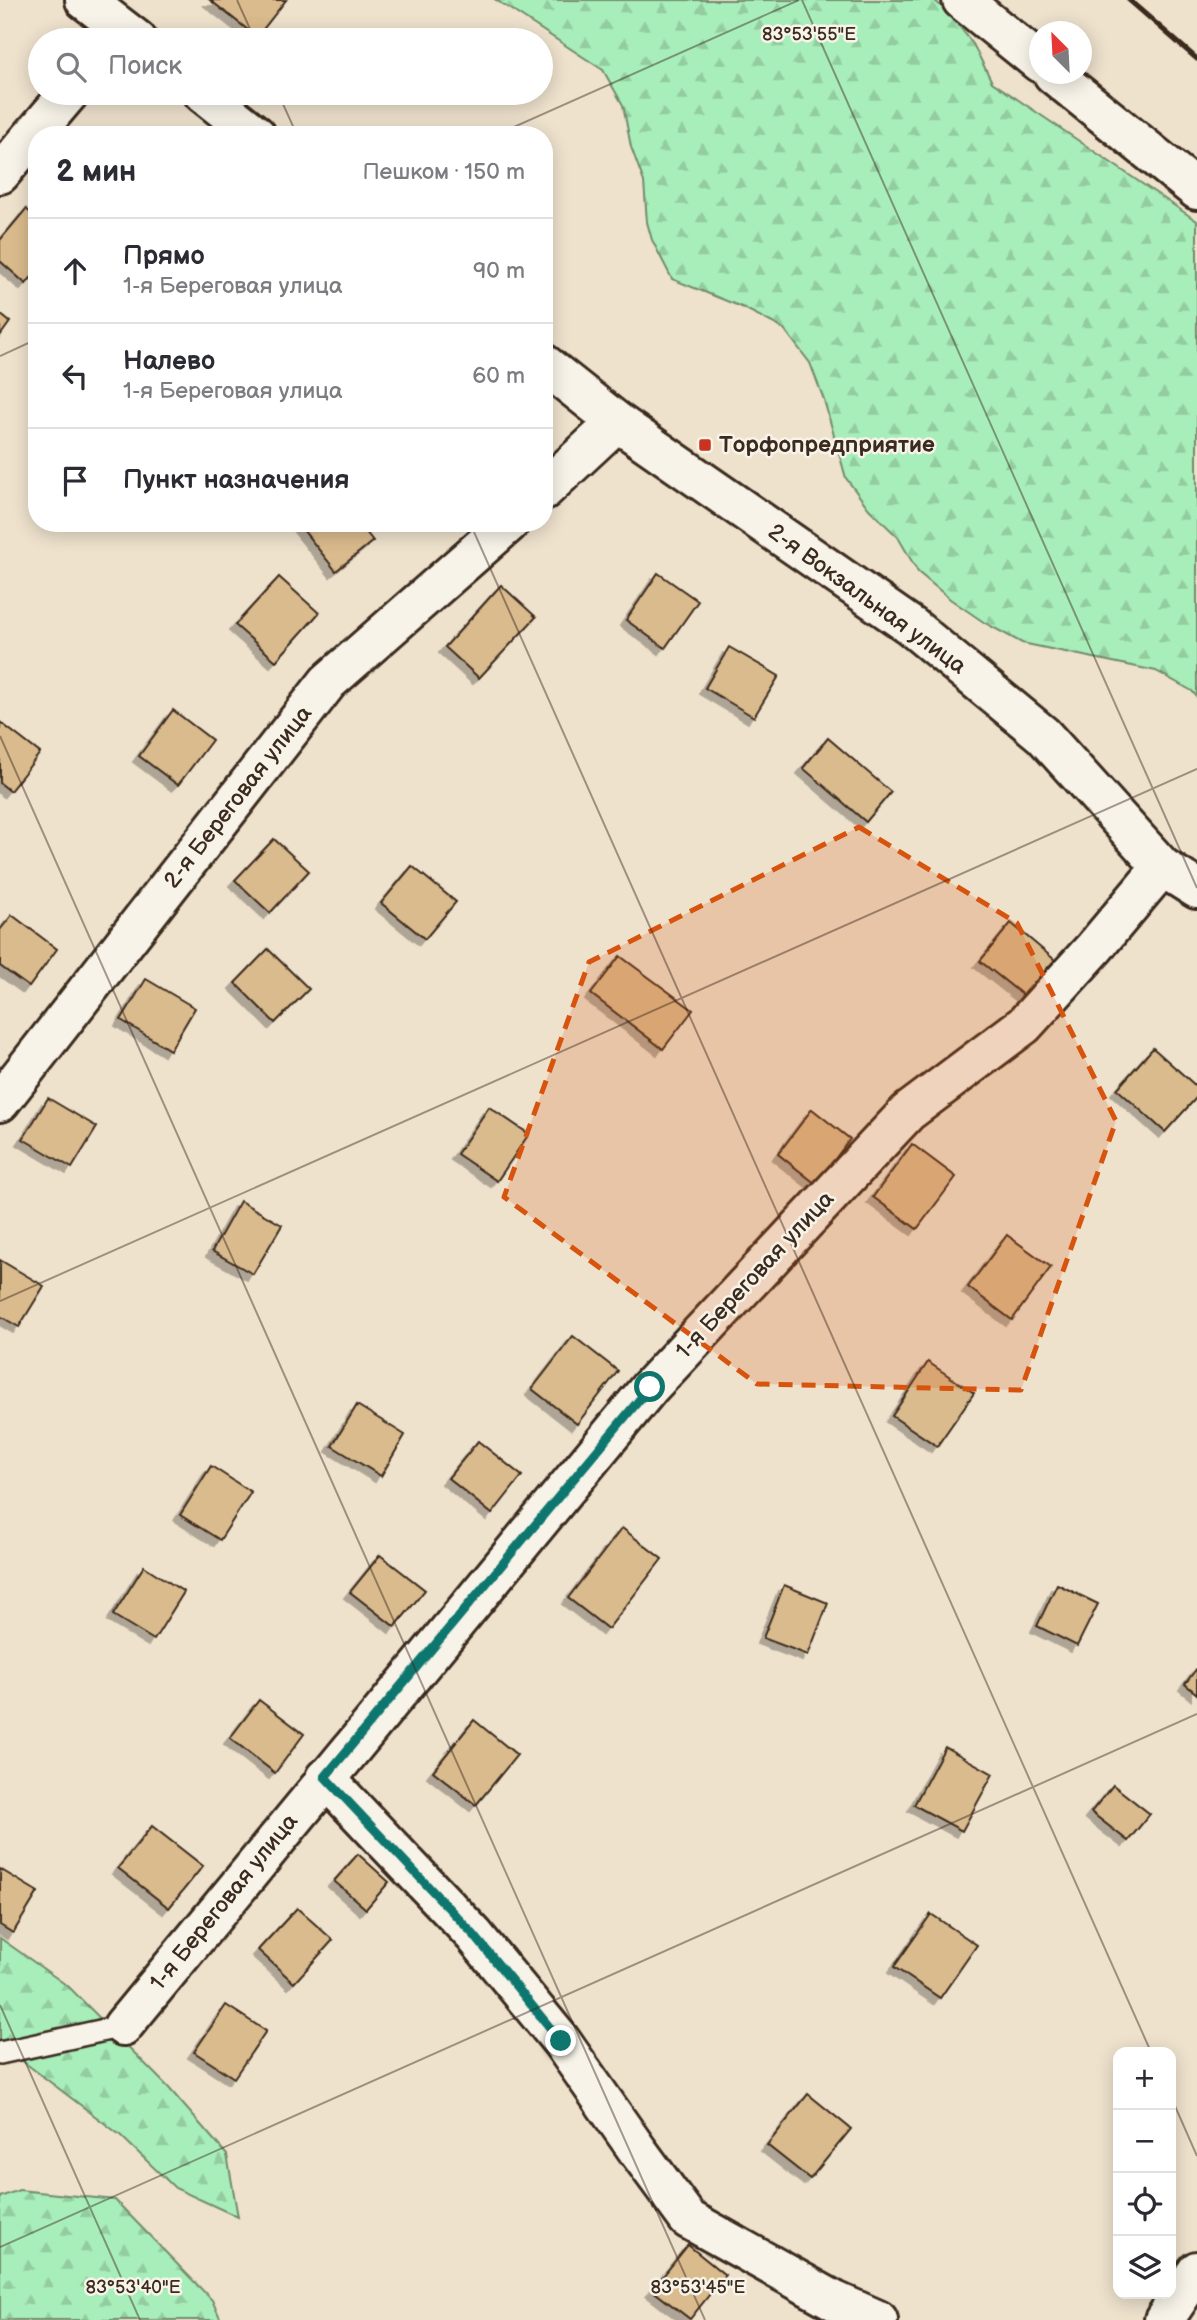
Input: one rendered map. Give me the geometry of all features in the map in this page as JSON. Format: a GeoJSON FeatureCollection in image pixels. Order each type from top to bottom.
{"type":"FeatureCollection","features":[{"type":"Feature","properties":{"kind":"street"},"geometry":{"type":"LineString","coordinates":[[85,0],[115,28]]}},
{"type":"Feature","properties":{"kind":"street"},"geometry":{"type":"LineString","coordinates":[[962,0],[1029,54]]}},
{"type":"Feature","properties":{"kind":"street"},"geometry":{"type":"LineString","coordinates":[[1065,84],[1197,190]]}},
{"type":"Feature","properties":{"kind":"street"},"geometry":{"type":"LineString","coordinates":[[41,126],[59,105]]}},
{"type":"Feature","properties":{"kind":"street"},"geometry":{"type":"LineString","coordinates":[[218,105],[245,126]]}},
{"type":"Feature","properties":{"kind":"street"},"geometry":{"type":"LineString","coordinates":[[0,174],[28,141]]}},
{"type":"Feature","properties":{"kind":"street","name":"2-я Вокзальная улица"},"geometry":{"type":"LineString","coordinates":[[553,371],[617,422],[911,626],[1043,735],[1162,867],[1197,889]]}},
{"type":"Feature","properties":{"kind":"street"},"geometry":{"type":"LineString","coordinates":[[553,482],[617,422]]}},
{"type":"Feature","properties":{"kind":"street","name":"2-я Береговая улица"},"geometry":{"type":"LineString","coordinates":[[0,1102],[328,682],[499,532]]}},
{"type":"Feature","properties":{"kind":"street","name":"1-я Береговая улица"},"geometry":{"type":"LineString","coordinates":[[122,2026],[325,1777],[650,1387],[908,1112],[1024,1025],[1162,867]]}},
{"type":"Feature","properties":{"kind":"street"},"geometry":{"type":"LineString","coordinates":[[325,1777],[474,1935],[561,2041],[688,2219],[835,2301],[878,2320]]}},
{"type":"Feature","properties":{"kind":"street"},"geometry":{"type":"LineString","coordinates":[[1164,2320],[1197,2271]]}},
{"type":"Feature","properties":{"kind":"lane"},"geometry":{"type":"LineString","coordinates":[[0,2053],[122,2026]]}},
{"type":"Feature","properties":{"kind":"highlighted area"},"geometry":{"type":"Polygon","coordinates":[[[859,827],[1017,923],[1116,1121],[1021,1390],[757,1384],[504,1197],[589,962],[859,827]]]}},
{"type":"Feature","properties":{"kind":"green space"},"geometry":{"type":"Polygon","coordinates":[[[496,0],[934,0],[948,12],[973,44],[992,82],[1197,221],[1197,697],[1192,691],[1156,671],[1022,643],[985,623],[950,599],[918,572],[898,537],[869,509],[846,478],[824,400],[810,363],[784,329],[744,308],[672,279],[652,240],[647,222],[644,182],[631,147],[623,105],[603,70],[553,37],[553,28],[539,28],[496,0]]]}},
{"type":"Feature","properties":{"kind":"green space"},"geometry":{"type":"Polygon","coordinates":[[[0,1938],[69,1987],[168,2087],[227,2155],[238,2217],[175,2188],[120,2135],[0,2044],[0,1938]]]}},
{"type":"Feature","properties":{"kind":"green space"},"geometry":{"type":"Polygon","coordinates":[[[19,2190],[115,2200],[212,2300],[221,2320],[0,2320],[0,2197],[19,2190]]]}},
{"type":"Feature","properties":{"kind":"building"},"geometry":{"type":"Polygon","coordinates":[[[210,0],[286,0],[264,28],[246,28],[210,0]]]}},
{"type":"Feature","properties":{"kind":"building"},"geometry":{"type":"Polygon","coordinates":[[[26,209],[28,211],[26,284],[0,261],[0,240],[26,209]]]}},
{"type":"Feature","properties":{"kind":"building"},"geometry":{"type":"Polygon","coordinates":[[[0,314],[10,322],[0,336],[0,314]]]}},
{"type":"Feature","properties":{"kind":"building"},"geometry":{"type":"Polygon","coordinates":[[[305,532],[366,532],[373,541],[336,571],[305,532]]]}},
{"type":"Feature","properties":{"kind":"building"},"geometry":{"type":"Polygon","coordinates":[[[658,573],[698,601],[665,648],[626,620],[658,573]]]}},
{"type":"Feature","properties":{"kind":"building"},"geometry":{"type":"Polygon","coordinates":[[[279,577],[319,613],[276,661],[235,625],[279,577]]]}},
{"type":"Feature","properties":{"kind":"building"},"geometry":{"type":"Polygon","coordinates":[[[501,585],[536,617],[479,678],[445,647],[501,585]]]}},
{"type":"Feature","properties":{"kind":"building"},"geometry":{"type":"Polygon","coordinates":[[[729,647],[779,676],[754,717],[705,688],[729,647]]]}},
{"type":"Feature","properties":{"kind":"building"},"geometry":{"type":"Polygon","coordinates":[[[173,710],[212,740],[178,785],[139,756],[173,710]]]}},
{"type":"Feature","properties":{"kind":"building"},"geometry":{"type":"Polygon","coordinates":[[[0,722],[40,753],[10,791],[0,783],[0,722]]]}},
{"type":"Feature","properties":{"kind":"building"},"geometry":{"type":"Polygon","coordinates":[[[828,738],[891,792],[866,822],[803,768],[828,738]]]}},
{"type":"Feature","properties":{"kind":"building"},"geometry":{"type":"Polygon","coordinates":[[[274,839],[309,871],[270,913],[235,880],[274,839]]]}},
{"type":"Feature","properties":{"kind":"building"},"geometry":{"type":"Polygon","coordinates":[[[412,866],[456,902],[425,939],[381,903],[412,866]]]}},
{"type":"Feature","properties":{"kind":"building"},"geometry":{"type":"Polygon","coordinates":[[[12,915],[57,949],[29,987],[0,966],[0,930],[12,915]]]}},
{"type":"Feature","properties":{"kind":"building"},"geometry":{"type":"Polygon","coordinates":[[[1011,923],[1055,960],[1024,996],[980,961],[1011,923]]]}},
{"type":"Feature","properties":{"kind":"building"},"geometry":{"type":"Polygon","coordinates":[[[268,949],[309,989],[275,1023],[235,983],[268,949]]]}},
{"type":"Feature","properties":{"kind":"building"},"geometry":{"type":"Polygon","coordinates":[[[620,956],[693,1010],[663,1049],[591,994],[620,956]]]}},
{"type":"Feature","properties":{"kind":"building"},"geometry":{"type":"Polygon","coordinates":[[[146,979],[195,1008],[170,1050],[121,1020],[146,979]]]}},
{"type":"Feature","properties":{"kind":"building"},"geometry":{"type":"Polygon","coordinates":[[[1153,1048],[1197,1087],[1197,1097],[1165,1132],[1117,1089],[1153,1048]]]}},
{"type":"Feature","properties":{"kind":"building"},"geometry":{"type":"Polygon","coordinates":[[[48,1098],[97,1127],[72,1168],[23,1139],[48,1098]]]}},
{"type":"Feature","properties":{"kind":"building"},"geometry":{"type":"Polygon","coordinates":[[[489,1107],[529,1134],[497,1181],[457,1154],[489,1107]]]}},
{"type":"Feature","properties":{"kind":"building"},"geometry":{"type":"Polygon","coordinates":[[[812,1109],[850,1139],[816,1184],[778,1154],[812,1109]]]}},
{"type":"Feature","properties":{"kind":"building"},"geometry":{"type":"Polygon","coordinates":[[[912,1144],[956,1177],[917,1229],[873,1197],[912,1144]]]}},
{"type":"Feature","properties":{"kind":"building"},"geometry":{"type":"Polygon","coordinates":[[[240,1201],[282,1225],[253,1274],[212,1251],[240,1201]]]}},
{"type":"Feature","properties":{"kind":"building"},"geometry":{"type":"Polygon","coordinates":[[[1007,1235],[1051,1267],[1012,1320],[968,1287],[1007,1235]]]}},
{"type":"Feature","properties":{"kind":"building"},"geometry":{"type":"Polygon","coordinates":[[[0,1260],[44,1286],[19,1327],[0,1316],[0,1260]]]}},
{"type":"Feature","properties":{"kind":"building"},"geometry":{"type":"Polygon","coordinates":[[[573,1336],[618,1371],[577,1424],[532,1389],[573,1336]]]}},
{"type":"Feature","properties":{"kind":"building"},"geometry":{"type":"Polygon","coordinates":[[[928,1362],[974,1393],[937,1446],[892,1416],[928,1362]]]}},
{"type":"Feature","properties":{"kind":"building"},"geometry":{"type":"Polygon","coordinates":[[[357,1405],[405,1435],[381,1476],[332,1446],[357,1405]]]}},
{"type":"Feature","properties":{"kind":"building"},"geometry":{"type":"Polygon","coordinates":[[[478,1441],[522,1476],[492,1514],[448,1478],[478,1441]]]}},
{"type":"Feature","properties":{"kind":"building"},"geometry":{"type":"Polygon","coordinates":[[[211,1466],[251,1492],[220,1540],[180,1515],[211,1466]]]}},
{"type":"Feature","properties":{"kind":"building"},"geometry":{"type":"Polygon","coordinates":[[[622,1528],[662,1559],[608,1629],[568,1598],[622,1528]]]}},
{"type":"Feature","properties":{"kind":"building"},"geometry":{"type":"Polygon","coordinates":[[[380,1555],[425,1590],[395,1627],[350,1592],[380,1555]]]}},
{"type":"Feature","properties":{"kind":"building"},"geometry":{"type":"Polygon","coordinates":[[[144,1566],[184,1592],[154,1640],[113,1615],[144,1566]]]}},
{"type":"Feature","properties":{"kind":"building"},"geometry":{"type":"Polygon","coordinates":[[[1057,1584],[1098,1604],[1077,1646],[1037,1626],[1057,1584]]]}},
{"type":"Feature","properties":{"kind":"building"},"geometry":{"type":"Polygon","coordinates":[[[784,1585],[828,1603],[808,1655],[763,1638],[784,1585]]]}},
{"type":"Feature","properties":{"kind":"building"},"geometry":{"type":"Polygon","coordinates":[[[1197,1668],[1197,1694],[1185,1684],[1197,1668]]]}},
{"type":"Feature","properties":{"kind":"building"},"geometry":{"type":"Polygon","coordinates":[[[259,1700],[304,1734],[275,1773],[230,1738],[259,1700]]]}},
{"type":"Feature","properties":{"kind":"building"},"geometry":{"type":"Polygon","coordinates":[[[474,1720],[517,1755],[476,1805],[433,1771],[474,1720]]]}},
{"type":"Feature","properties":{"kind":"building"},"geometry":{"type":"Polygon","coordinates":[[[945,1747],[993,1774],[962,1831],[914,1805],[945,1747]]]}},
{"type":"Feature","properties":{"kind":"building"},"geometry":{"type":"Polygon","coordinates":[[[1113,1785],[1150,1814],[1128,1841],[1091,1812],[1113,1785]]]}},
{"type":"Feature","properties":{"kind":"building"},"geometry":{"type":"Polygon","coordinates":[[[152,1826],[203,1866],[169,1908],[118,1868],[152,1826]]]}},
{"type":"Feature","properties":{"kind":"building"},"geometry":{"type":"Polygon","coordinates":[[[358,1854],[389,1882],[366,1909],[334,1881],[358,1854]]]}},
{"type":"Feature","properties":{"kind":"building"},"geometry":{"type":"Polygon","coordinates":[[[0,1869],[38,1892],[13,1933],[0,1925],[0,1869]]]}},
{"type":"Feature","properties":{"kind":"building"},"geometry":{"type":"Polygon","coordinates":[[[297,1908],[333,1940],[294,1983],[258,1950],[297,1908]]]}},
{"type":"Feature","properties":{"kind":"building"},"geometry":{"type":"Polygon","coordinates":[[[931,1914],[977,1945],[940,1998],[894,1967],[931,1914]]]}},
{"type":"Feature","properties":{"kind":"building"},"geometry":{"type":"Polygon","coordinates":[[[226,2005],[266,2031],[234,2078],[194,2052],[226,2005]]]}},
{"type":"Feature","properties":{"kind":"building"},"geometry":{"type":"Polygon","coordinates":[[[808,2094],[851,2129],[810,2179],[767,2145],[808,2094]]]}},
{"type":"Feature","properties":{"kind":"building"},"geometry":{"type":"Polygon","coordinates":[[[688,2245],[725,2275],[690,2319],[652,2290],[688,2245]]]}},
{"type":"Feature","properties":{"kind":"railway"},"geometry":{"type":"LineString","coordinates":[[1129,0],[1197,59]]}},
{"type":"Feature","properties":{"kind":"place","name":"Торфопредприятие"},"geometry":{"type":"Point","coordinates":[705,445]}},
{"type":"Feature","properties":{"kind":"route"},"geometry":{"type":"LineString","coordinates":[[561,2041],[474,1935],[325,1777],[650,1387]]}}]}
